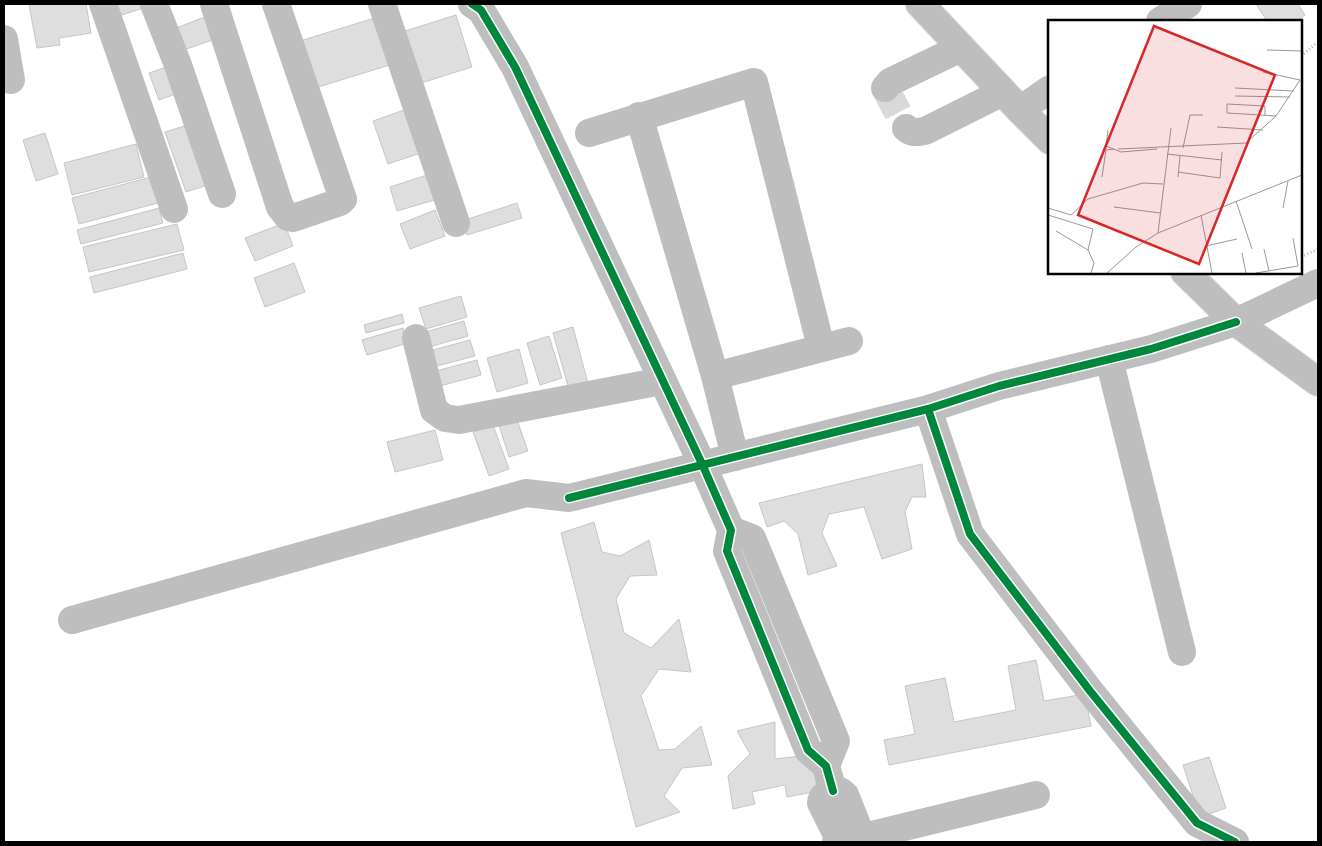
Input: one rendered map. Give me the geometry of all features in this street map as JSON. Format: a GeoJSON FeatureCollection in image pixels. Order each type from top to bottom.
{"type":"FeatureCollection","features":[{"type":"Feature","properties":{"kind":"street"},"geometry":{"type":"LineString","coordinates":[[103,4],[174,209]]}},
{"type":"Feature","properties":{"kind":"street"},"geometry":{"type":"LineString","coordinates":[[154,4],[178,65],[222,194]]}},
{"type":"Feature","properties":{"kind":"street"},"geometry":{"type":"LineString","coordinates":[[214,4],[280,207],[288,217],[293,218],[340,202],[343,199],[276,4]]}},
{"type":"Feature","properties":{"kind":"street"},"geometry":{"type":"LineString","coordinates":[[382,4],[456,223]]}},
{"type":"Feature","properties":{"kind":"street"},"geometry":{"type":"LineString","coordinates":[[472,4],[481,10],[515,67],[703,466],[730,530],[727,551],[808,750],[829,778],[845,795],[861,835],[864,837],[1036,795]]}},
{"type":"Feature","properties":{"kind":"street"},"geometry":{"type":"LineString","coordinates":[[920,4],[1048,138]]}},
{"type":"Feature","properties":{"kind":"street"},"geometry":{"type":"LineString","coordinates":[[1162,20],[1188,4]]}},
{"type":"Feature","properties":{"kind":"street"},"geometry":{"type":"LineString","coordinates":[[4,39],[11,80]]}},
{"type":"Feature","properties":{"kind":"street"},"geometry":{"type":"LineString","coordinates":[[885,88],[890,82],[961,48]]}},
{"type":"Feature","properties":{"kind":"street"},"geometry":{"type":"LineString","coordinates":[[588,133],[754,82],[821,347]]}},
{"type":"Feature","properties":{"kind":"street"},"geometry":{"type":"LineString","coordinates":[[906,128],[909,131],[915,132],[925,131],[1011,101],[1048,91]]}},
{"type":"Feature","properties":{"kind":"street"},"geometry":{"type":"LineString","coordinates":[[639,116],[715,376],[735,457]]}},
{"type":"Feature","properties":{"kind":"street"},"geometry":{"type":"LineString","coordinates":[[1188,274],[1236,322],[1318,382]]}},
{"type":"Feature","properties":{"kind":"street"},"geometry":{"type":"LineString","coordinates":[[72,620],[526,493],[569,498],[928,410],[1000,386],[1151,350],[1236,322],[1318,284]]}},
{"type":"Feature","properties":{"kind":"street"},"geometry":{"type":"LineString","coordinates":[[416,338],[434,410],[445,418],[458,420],[662,381]]}},
{"type":"Feature","properties":{"kind":"street"},"geometry":{"type":"LineString","coordinates":[[715,376],[849,341]]}},
{"type":"Feature","properties":{"kind":"street"},"geometry":{"type":"LineString","coordinates":[[1109,360],[1182,652]]}},
{"type":"Feature","properties":{"kind":"street"},"geometry":{"type":"LineString","coordinates":[[928,410],[970,534],[1060,653],[1197,823],[1235,842]]}},
{"type":"Feature","properties":{"kind":"street"},"geometry":{"type":"LineString","coordinates":[[829,778],[822,803],[837,835],[836,842]]}},
{"type":"Feature","properties":{"kind":"path"},"geometry":{"type":"LineString","coordinates":[[1302,55],[1318,42]]}},
{"type":"Feature","properties":{"kind":"path"},"geometry":{"type":"LineString","coordinates":[[1302,257],[1318,249]]}},
{"type":"Feature","properties":{"kind":"building"},"geometry":{"type":"Polygon","coordinates":[[[86,4],[91,33],[59,38],[60,45],[37,48],[29,5],[86,4]]]}},
{"type":"Feature","properties":{"kind":"building"},"geometry":{"type":"Polygon","coordinates":[[[115,4],[141,4],[143,8],[119,16],[115,4]]]}},
{"type":"Feature","properties":{"kind":"building"},"geometry":{"type":"Polygon","coordinates":[[[1256,4],[1298,4],[1305,15],[1298,20],[1266,20],[1256,4]]]}},
{"type":"Feature","properties":{"kind":"building"},"geometry":{"type":"Polygon","coordinates":[[[210,15],[218,38],[184,50],[176,28],[210,15]]]}},
{"type":"Feature","properties":{"kind":"building"},"geometry":{"type":"Polygon","coordinates":[[[456,15],[472,67],[418,84],[402,32],[456,15]]]}},
{"type":"Feature","properties":{"kind":"building"},"geometry":{"type":"Polygon","coordinates":[[[381,16],[396,63],[315,88],[300,41],[381,16]]]}},
{"type":"Feature","properties":{"kind":"building"},"geometry":{"type":"Polygon","coordinates":[[[172,65],[181,92],[159,100],[149,73],[172,65]]]}},
{"type":"Feature","properties":{"kind":"building"},"geometry":{"type":"Polygon","coordinates":[[[407,109],[421,153],[388,164],[373,121],[407,109]]]}},
{"type":"Feature","properties":{"kind":"building"},"geometry":{"type":"Polygon","coordinates":[[[191,124],[211,184],[186,192],[165,132],[191,124]]]}},
{"type":"Feature","properties":{"kind":"building"},"geometry":{"type":"Polygon","coordinates":[[[45,133],[58,174],[36,181],[23,140],[45,133]]]}},
{"type":"Feature","properties":{"kind":"building"},"geometry":{"type":"Polygon","coordinates":[[[136,144],[144,177],[72,195],[64,163],[136,144]]]}},
{"type":"Feature","properties":{"kind":"building"},"geometry":{"type":"Polygon","coordinates":[[[430,174],[438,199],[397,211],[390,187],[430,174]]]}},
{"type":"Feature","properties":{"kind":"building"},"geometry":{"type":"Polygon","coordinates":[[[151,177],[158,203],[79,224],[72,198],[151,177]]]}},
{"type":"Feature","properties":{"kind":"building"},"geometry":{"type":"Polygon","coordinates":[[[517,203],[522,218],[467,235],[462,221],[517,203]]]}},
{"type":"Feature","properties":{"kind":"building"},"geometry":{"type":"Polygon","coordinates":[[[159,208],[163,223],[81,244],[77,230],[159,208]]]}},
{"type":"Feature","properties":{"kind":"building"},"geometry":{"type":"Polygon","coordinates":[[[435,210],[445,236],[410,249],[400,224],[435,210]]]}},
{"type":"Feature","properties":{"kind":"building"},"geometry":{"type":"Polygon","coordinates":[[[284,223],[293,246],[255,261],[245,238],[284,223]]]}},
{"type":"Feature","properties":{"kind":"building"},"geometry":{"type":"Polygon","coordinates":[[[177,224],[184,250],[89,272],[83,247],[177,224]]]}},
{"type":"Feature","properties":{"kind":"building"},"geometry":{"type":"Polygon","coordinates":[[[183,253],[187,269],[94,293],[90,277],[183,253]]]}},
{"type":"Feature","properties":{"kind":"building"},"geometry":{"type":"Polygon","coordinates":[[[294,263],[305,292],[265,307],[254,278],[294,263]]]}},
{"type":"Feature","properties":{"kind":"building"},"geometry":{"type":"Polygon","coordinates":[[[461,296],[467,317],[426,329],[419,308],[461,296]]]}},
{"type":"Feature","properties":{"kind":"building"},"geometry":{"type":"Polygon","coordinates":[[[402,314],[404,323],[366,333],[364,325],[402,314]]]}},
{"type":"Feature","properties":{"kind":"building"},"geometry":{"type":"Polygon","coordinates":[[[464,321],[468,336],[429,347],[425,332],[464,321]]]}},
{"type":"Feature","properties":{"kind":"building"},"geometry":{"type":"Polygon","coordinates":[[[573,327],[589,387],[570,393],[553,333],[573,327]]]}},
{"type":"Feature","properties":{"kind":"building"},"geometry":{"type":"Polygon","coordinates":[[[403,328],[408,343],[367,355],[362,340],[403,328]]]}},
{"type":"Feature","properties":{"kind":"building"},"geometry":{"type":"Polygon","coordinates":[[[549,336],[562,378],[540,385],[527,343],[549,336]]]}},
{"type":"Feature","properties":{"kind":"building"},"geometry":{"type":"Polygon","coordinates":[[[470,340],[475,356],[429,368],[425,352],[470,340]]]}},
{"type":"Feature","properties":{"kind":"building"},"geometry":{"type":"Polygon","coordinates":[[[519,349],[528,383],[497,392],[487,358],[519,349]]]}},
{"type":"Feature","properties":{"kind":"building"},"geometry":{"type":"Polygon","coordinates":[[[477,360],[481,375],[436,387],[432,372],[477,360]]]}},
{"type":"Feature","properties":{"kind":"building"},"geometry":{"type":"Polygon","coordinates":[[[516,417],[528,451],[509,457],[498,422],[516,417]]]}},
{"type":"Feature","properties":{"kind":"building"},"geometry":{"type":"Polygon","coordinates":[[[493,425],[509,469],[489,476],[473,432],[493,425]]]}},
{"type":"Feature","properties":{"kind":"building"},"geometry":{"type":"Polygon","coordinates":[[[435,430],[443,460],[395,472],[387,442],[435,430]]]}},
{"type":"Feature","properties":{"kind":"building"},"geometry":{"type":"Polygon","coordinates":[[[922,464],[926,497],[912,497],[905,512],[912,549],[882,559],[864,507],[829,514],[822,533],[837,566],[808,575],[798,534],[784,521],[767,527],[759,503],[922,464]]]}},
{"type":"Feature","properties":{"kind":"building"},"geometry":{"type":"Polygon","coordinates":[[[594,522],[602,552],[620,556],[649,540],[657,575],[630,576],[616,599],[624,633],[651,648],[679,619],[691,672],[659,669],[641,696],[659,750],[675,749],[701,726],[712,765],[682,768],[664,796],[680,812],[636,827],[561,533],[594,522]]]}},
{"type":"Feature","properties":{"kind":"building"},"geometry":{"type":"Polygon","coordinates":[[[1036,660],[1044,701],[1085,694],[1091,726],[889,765],[884,740],[915,734],[905,686],[945,678],[954,722],[1016,710],[1008,666],[1036,660]]]}},
{"type":"Feature","properties":{"kind":"building"},"geometry":{"type":"Polygon","coordinates":[[[775,722],[775,759],[810,755],[818,791],[787,797],[785,785],[752,792],[755,804],[733,809],[728,776],[750,754],[737,731],[775,722]]]}},
{"type":"Feature","properties":{"kind":"building"},"geometry":{"type":"Polygon","coordinates":[[[1209,757],[1226,808],[1200,817],[1183,765],[1209,757]]]}},
{"type":"Feature","properties":{"kind":"tunnel"},"geometry":{"type":"LineString","coordinates":[[885,88],[906,128]]}},
{"type":"Feature","properties":{"kind":"cycle path"},"geometry":{"type":"LineString","coordinates":[[472,4],[481,10],[515,67],[703,466],[731,530],[727,551],[808,750],[826,766],[833,791]]}},
{"type":"Feature","properties":{"kind":"cycle path"},"geometry":{"type":"LineString","coordinates":[[569,498],[928,409],[999,386],[1151,349],[1236,322]]}},
{"type":"Feature","properties":{"kind":"cycle path"},"geometry":{"type":"LineString","coordinates":[[928,409],[970,534],[1090,691],[1197,823],[1235,842]]}}]}
